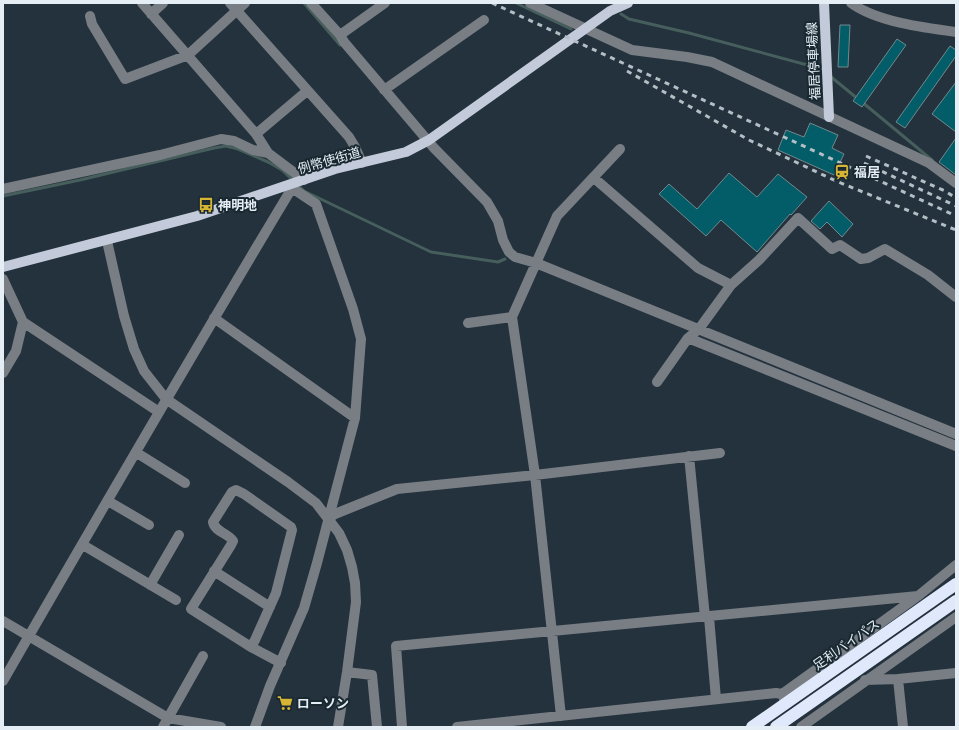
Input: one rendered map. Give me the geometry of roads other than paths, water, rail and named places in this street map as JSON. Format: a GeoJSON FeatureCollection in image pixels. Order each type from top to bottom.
{"type":"FeatureCollection","features":[{"type":"Feature","properties":{"kind":"highway","name":"足利バイパス"},"geometry":{"type":"LineString","coordinates":[[752,727],[784,699],[921,602],[956,584]]}},
{"type":"Feature","properties":{"kind":"highway"},"geometry":{"type":"LineString","coordinates":[[776,727],[956,601]]}},
{"type":"Feature","properties":{"kind":"main road","name":"福居停車場線"},"geometry":{"type":"LineString","coordinates":[[824,3],[829,117]]}},
{"type":"Feature","properties":{"kind":"main road","name":"例幣使街道"},"geometry":{"type":"LineString","coordinates":[[3,267],[197,216],[298,183],[335,169],[406,152],[429,140],[621,4]]}},
{"type":"Feature","properties":{"kind":"street"},"geometry":{"type":"LineString","coordinates":[[142,3],[256,134],[268,153],[298,183],[316,204],[353,309],[360,339],[355,418],[304,608],[270,686],[255,727]]}},
{"type":"Feature","properties":{"kind":"street"},"geometry":{"type":"LineString","coordinates":[[151,14],[164,3]]}},
{"type":"Feature","properties":{"kind":"street"},"geometry":{"type":"LineString","coordinates":[[90,16],[92,24],[126,79],[188,55],[234,7],[245,3]]}},
{"type":"Feature","properties":{"kind":"street"},"geometry":{"type":"LineString","coordinates":[[311,3],[384,90],[429,140],[434,148],[487,202],[498,221],[509,252],[515,257],[536,263],[956,434]]}},
{"type":"Feature","properties":{"kind":"street"},"geometry":{"type":"LineString","coordinates":[[340,36],[385,3]]}},
{"type":"Feature","properties":{"kind":"street"},"geometry":{"type":"LineString","coordinates":[[530,3],[632,50],[687,57],[712,62],[929,163],[956,183]]}},
{"type":"Feature","properties":{"kind":"street"},"geometry":{"type":"LineString","coordinates":[[851,3],[867,12],[892,20],[925,28],[956,32]]}},
{"type":"Feature","properties":{"kind":"street"},"geometry":{"type":"LineString","coordinates":[[234,7],[349,137],[362,163]]}},
{"type":"Feature","properties":{"kind":"street"},"geometry":{"type":"LineString","coordinates":[[384,90],[484,20]]}},
{"type":"Feature","properties":{"kind":"street"},"geometry":{"type":"LineString","coordinates":[[256,134],[307,91]]}},
{"type":"Feature","properties":{"kind":"street"},"geometry":{"type":"LineString","coordinates":[[3,189],[222,140],[234,141],[253,150],[268,153]]}},
{"type":"Feature","properties":{"kind":"street"},"geometry":{"type":"LineString","coordinates":[[561,716],[535,475],[512,317],[557,216],[620,149]]}},
{"type":"Feature","properties":{"kind":"street"},"geometry":{"type":"LineString","coordinates":[[594,178],[698,268],[731,285]]}},
{"type":"Feature","properties":{"kind":"street"},"geometry":{"type":"LineString","coordinates":[[3,681],[137,452],[158,412],[214,318],[298,183]]}},
{"type":"Feature","properties":{"kind":"street"},"geometry":{"type":"LineString","coordinates":[[657,382],[688,338],[699,329],[731,285],[759,260],[798,218],[832,248],[840,245],[862,259],[868,258],[885,249],[928,275],[956,298]]}},
{"type":"Feature","properties":{"kind":"street"},"geometry":{"type":"LineString","coordinates":[[107,240],[124,316],[134,349],[144,371],[166,399],[288,482],[316,503],[339,533],[347,550],[355,583],[356,602],[338,727]]}},
{"type":"Feature","properties":{"kind":"street"},"geometry":{"type":"LineString","coordinates":[[3,279],[23,322],[158,412]]}},
{"type":"Feature","properties":{"kind":"street"},"geometry":{"type":"LineString","coordinates":[[468,323],[512,317]]}},
{"type":"Feature","properties":{"kind":"street"},"geometry":{"type":"LineString","coordinates":[[214,318],[355,418]]}},
{"type":"Feature","properties":{"kind":"street"},"geometry":{"type":"LineString","coordinates":[[3,373],[16,351],[23,322]]}},
{"type":"Feature","properties":{"kind":"street"},"geometry":{"type":"LineString","coordinates":[[688,338],[956,446]]}},
{"type":"Feature","properties":{"kind":"street"},"geometry":{"type":"LineString","coordinates":[[137,452],[185,483]]}},
{"type":"Feature","properties":{"kind":"street"},"geometry":{"type":"LineString","coordinates":[[328,519],[335,514],[397,489],[535,475],[720,453]]}},
{"type":"Feature","properties":{"kind":"street"},"geometry":{"type":"LineString","coordinates":[[690,456],[716,699]]}},
{"type":"Feature","properties":{"kind":"street"},"geometry":{"type":"LineString","coordinates":[[251,647],[278,587],[292,527],[236,490],[232,492],[213,522],[214,526],[233,541],[191,609],[251,647],[281,663]]}},
{"type":"Feature","properties":{"kind":"street"},"geometry":{"type":"LineString","coordinates":[[108,501],[149,525]]}},
{"type":"Feature","properties":{"kind":"street"},"geometry":{"type":"LineString","coordinates":[[150,584],[179,535]]}},
{"type":"Feature","properties":{"kind":"street"},"geometry":{"type":"LineString","coordinates":[[83,545],[176,600]]}},
{"type":"Feature","properties":{"kind":"street"},"geometry":{"type":"LineString","coordinates":[[402,727],[396,646],[707,617],[921,602],[956,566]]}},
{"type":"Feature","properties":{"kind":"street"},"geometry":{"type":"LineString","coordinates":[[214,570],[270,607]]}},
{"type":"Feature","properties":{"kind":"street"},"geometry":{"type":"LineString","coordinates":[[800,727],[956,617]]}},
{"type":"Feature","properties":{"kind":"street"},"geometry":{"type":"LineString","coordinates":[[3,621],[165,723],[221,727]]}},
{"type":"Feature","properties":{"kind":"street"},"geometry":{"type":"LineString","coordinates":[[165,723],[203,656]]}},
{"type":"Feature","properties":{"kind":"street"},"geometry":{"type":"LineString","coordinates":[[347,672],[372,675],[377,727]]}},
{"type":"Feature","properties":{"kind":"street"},"geometry":{"type":"LineString","coordinates":[[865,680],[898,680],[956,673]]}},
{"type":"Feature","properties":{"kind":"street"},"geometry":{"type":"LineString","coordinates":[[898,680],[903,727]]}},
{"type":"Feature","properties":{"kind":"street"},"geometry":{"type":"LineString","coordinates":[[457,727],[776,693],[784,699]]}},
{"type":"Feature","properties":{"kind":"waterway"},"geometry":{"type":"LineString","coordinates":[[304,3],[340,45]]}},
{"type":"Feature","properties":{"kind":"waterway"},"geometry":{"type":"LineString","coordinates":[[516,3],[571,29]]}},
{"type":"Feature","properties":{"kind":"waterway"},"geometry":{"type":"LineString","coordinates":[[621,14],[629,19],[689,33],[822,69],[824,71]]}},
{"type":"Feature","properties":{"kind":"waterway"},"geometry":{"type":"LineString","coordinates":[[830,76],[858,99]]}},
{"type":"Feature","properties":{"kind":"waterway"},"geometry":{"type":"LineString","coordinates":[[862,102],[932,160]]}},
{"type":"Feature","properties":{"kind":"waterway"},"geometry":{"type":"LineString","coordinates":[[3,196],[80,180],[226,146],[238,149],[268,162],[282,170],[304,191],[431,252],[498,262],[505,259]]}},
{"type":"Feature","properties":{"kind":"railway"},"geometry":{"type":"LineString","coordinates":[[492,3],[956,216]]}},
{"type":"Feature","properties":{"kind":"railway"},"geometry":{"type":"LineString","coordinates":[[627,71],[749,140],[836,181],[956,230]]}},
{"type":"Feature","properties":{"kind":"railway"},"geometry":{"type":"LineString","coordinates":[[866,156],[945,191],[956,198]]}},
{"type":"Feature","properties":{"kind":"railway"},"geometry":{"type":"LineString","coordinates":[[864,163],[956,206]]}},
{"type":"Feature","properties":{"kind":"place","name":"福居"},"geometry":{"type":"Point","coordinates":[842,172]}},
{"type":"Feature","properties":{"kind":"place","name":"神明地"},"geometry":{"type":"Point","coordinates":[206,205]}},
{"type":"Feature","properties":{"kind":"place","name":"ローソン"},"geometry":{"type":"Point","coordinates":[285,703]}}]}
